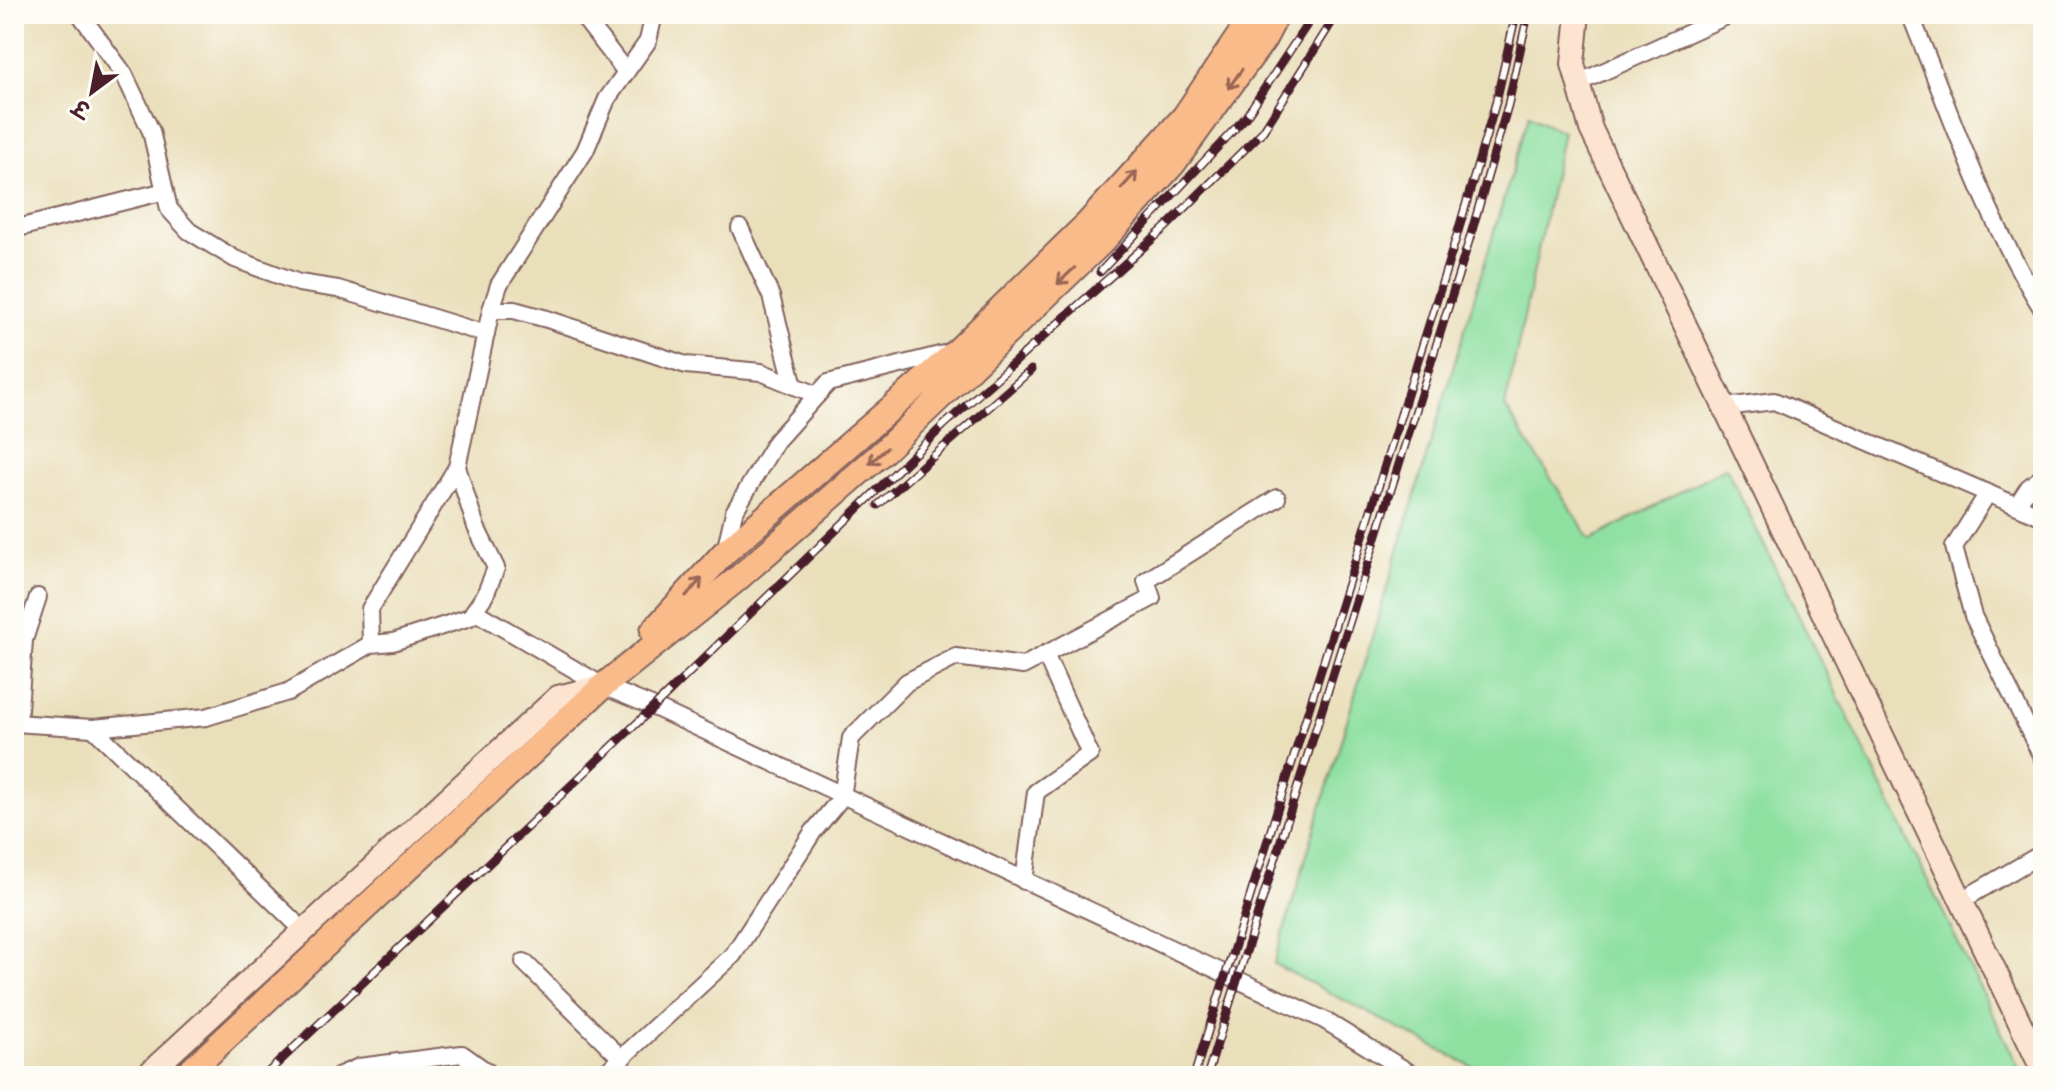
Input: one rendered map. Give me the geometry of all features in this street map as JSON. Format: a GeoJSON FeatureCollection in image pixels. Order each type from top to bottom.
{"type":"FeatureCollection","features":[{"type":"Feature","properties":{"kind":"main road"},"geometry":{"type":"LineString","coordinates":[[603,686],[724,553],[957,351],[1089,222],[1184,117],[1254,14]]}},
{"type":"Feature","properties":{"kind":"main road"},"geometry":{"type":"LineString","coordinates":[[185,1076],[603,686],[736,580],[872,461],[1102,242],[1173,164],[1264,39],[1277,14]]}},
{"type":"Feature","properties":{"kind":"street"},"geometry":{"type":"LineString","coordinates":[[80,14],[124,74],[151,131],[169,209],[189,231],[235,259],[299,283],[338,289],[486,334]]}},
{"type":"Feature","properties":{"kind":"street"},"geometry":{"type":"LineString","coordinates":[[581,14],[626,72]]}},
{"type":"Feature","properties":{"kind":"street"},"geometry":{"type":"LineString","coordinates":[[371,644],[370,609],[457,467],[499,285],[585,151],[607,99],[648,41],[654,14]]}},
{"type":"Feature","properties":{"kind":"street"},"geometry":{"type":"LineString","coordinates":[[1578,14],[1573,64],[1591,129],[2043,1071]]}},
{"type":"Feature","properties":{"kind":"street"},"geometry":{"type":"LineString","coordinates":[[1578,83],[1731,14]]}},
{"type":"Feature","properties":{"kind":"street"},"geometry":{"type":"LineString","coordinates":[[1910,14],[1996,224],[2016,267],[2043,310]]}},
{"type":"Feature","properties":{"kind":"street"},"geometry":{"type":"LineString","coordinates":[[14,229],[165,191]]}},
{"type":"Feature","properties":{"kind":"street"},"geometry":{"type":"LineString","coordinates":[[740,228],[771,296],[794,386]]}},
{"type":"Feature","properties":{"kind":"street"},"geometry":{"type":"LineString","coordinates":[[491,310],[514,310],[547,319],[686,365],[761,372],[817,395]]}},
{"type":"Feature","properties":{"kind":"street"},"geometry":{"type":"LineString","coordinates":[[724,553],[734,512],[776,441],[828,383],[957,351]]}},
{"type":"Feature","properties":{"kind":"street"},"geometry":{"type":"LineString","coordinates":[[1725,407],[1774,401],[2043,517]]}},
{"type":"Feature","properties":{"kind":"street"},"geometry":{"type":"LineString","coordinates":[[38,597],[24,640],[16,724],[93,728],[206,717],[288,692],[371,644],[393,642],[470,617],[485,595],[496,568],[476,527],[457,467]]}},
{"type":"Feature","properties":{"kind":"street"},"geometry":{"type":"LineString","coordinates":[[2017,505],[2029,487],[2043,476]]}},
{"type":"Feature","properties":{"kind":"street"},"geometry":{"type":"LineString","coordinates":[[1988,493],[1954,547],[1973,616],[2043,759]]}},
{"type":"Feature","properties":{"kind":"street"},"geometry":{"type":"LineString","coordinates":[[602,1076],[733,955],[813,832],[842,797],[851,738],[907,682],[956,657],[1023,666],[1152,598],[1146,581],[1277,498]]}},
{"type":"Feature","properties":{"kind":"street"},"geometry":{"type":"LineString","coordinates":[[474,611],[603,686],[1324,1020],[1415,1076]]}},
{"type":"Feature","properties":{"kind":"street"},"geometry":{"type":"LineString","coordinates":[[1024,881],[1036,792],[1090,754],[1045,654]]}},
{"type":"Feature","properties":{"kind":"street"},"geometry":{"type":"LineString","coordinates":[[146,1076],[558,697],[603,686]]}},
{"type":"Feature","properties":{"kind":"street"},"geometry":{"type":"LineString","coordinates":[[93,728],[304,931]]}},
{"type":"Feature","properties":{"kind":"street"},"geometry":{"type":"LineString","coordinates":[[1962,900],[2043,853]]}},
{"type":"Feature","properties":{"kind":"street"},"geometry":{"type":"LineString","coordinates":[[524,962],[622,1059]]}},
{"type":"Feature","properties":{"kind":"street"},"geometry":{"type":"LineString","coordinates":[[338,1076],[359,1067],[462,1054],[493,1076]]}},
{"type":"Feature","properties":{"kind":"green space"},"geometry":{"type":"Polygon","coordinates":[[[1529,115],[1563,132],[1505,407],[1591,540],[1726,467],[2023,1076],[1490,1076],[1274,964],[1529,115]]]}},
{"type":"Feature","properties":{"kind":"railway"},"geometry":{"type":"LineString","coordinates":[[1100,272],[1245,118],[1314,14]]}},
{"type":"Feature","properties":{"kind":"railway"},"geometry":{"type":"LineString","coordinates":[[264,1076],[654,707],[943,426],[1166,227],[1263,131],[1337,14]]}},
{"type":"Feature","properties":{"kind":"railway"},"geometry":{"type":"LineString","coordinates":[[1194,1076],[1457,235],[1496,102],[1516,14]]}},
{"type":"Feature","properties":{"kind":"railway"},"geometry":{"type":"LineString","coordinates":[[1207,1076],[1469,241],[1508,105],[1528,14]]}},
{"type":"Feature","properties":{"kind":"railway"},"geometry":{"type":"LineString","coordinates":[[878,505],[1031,370]]}}]}
